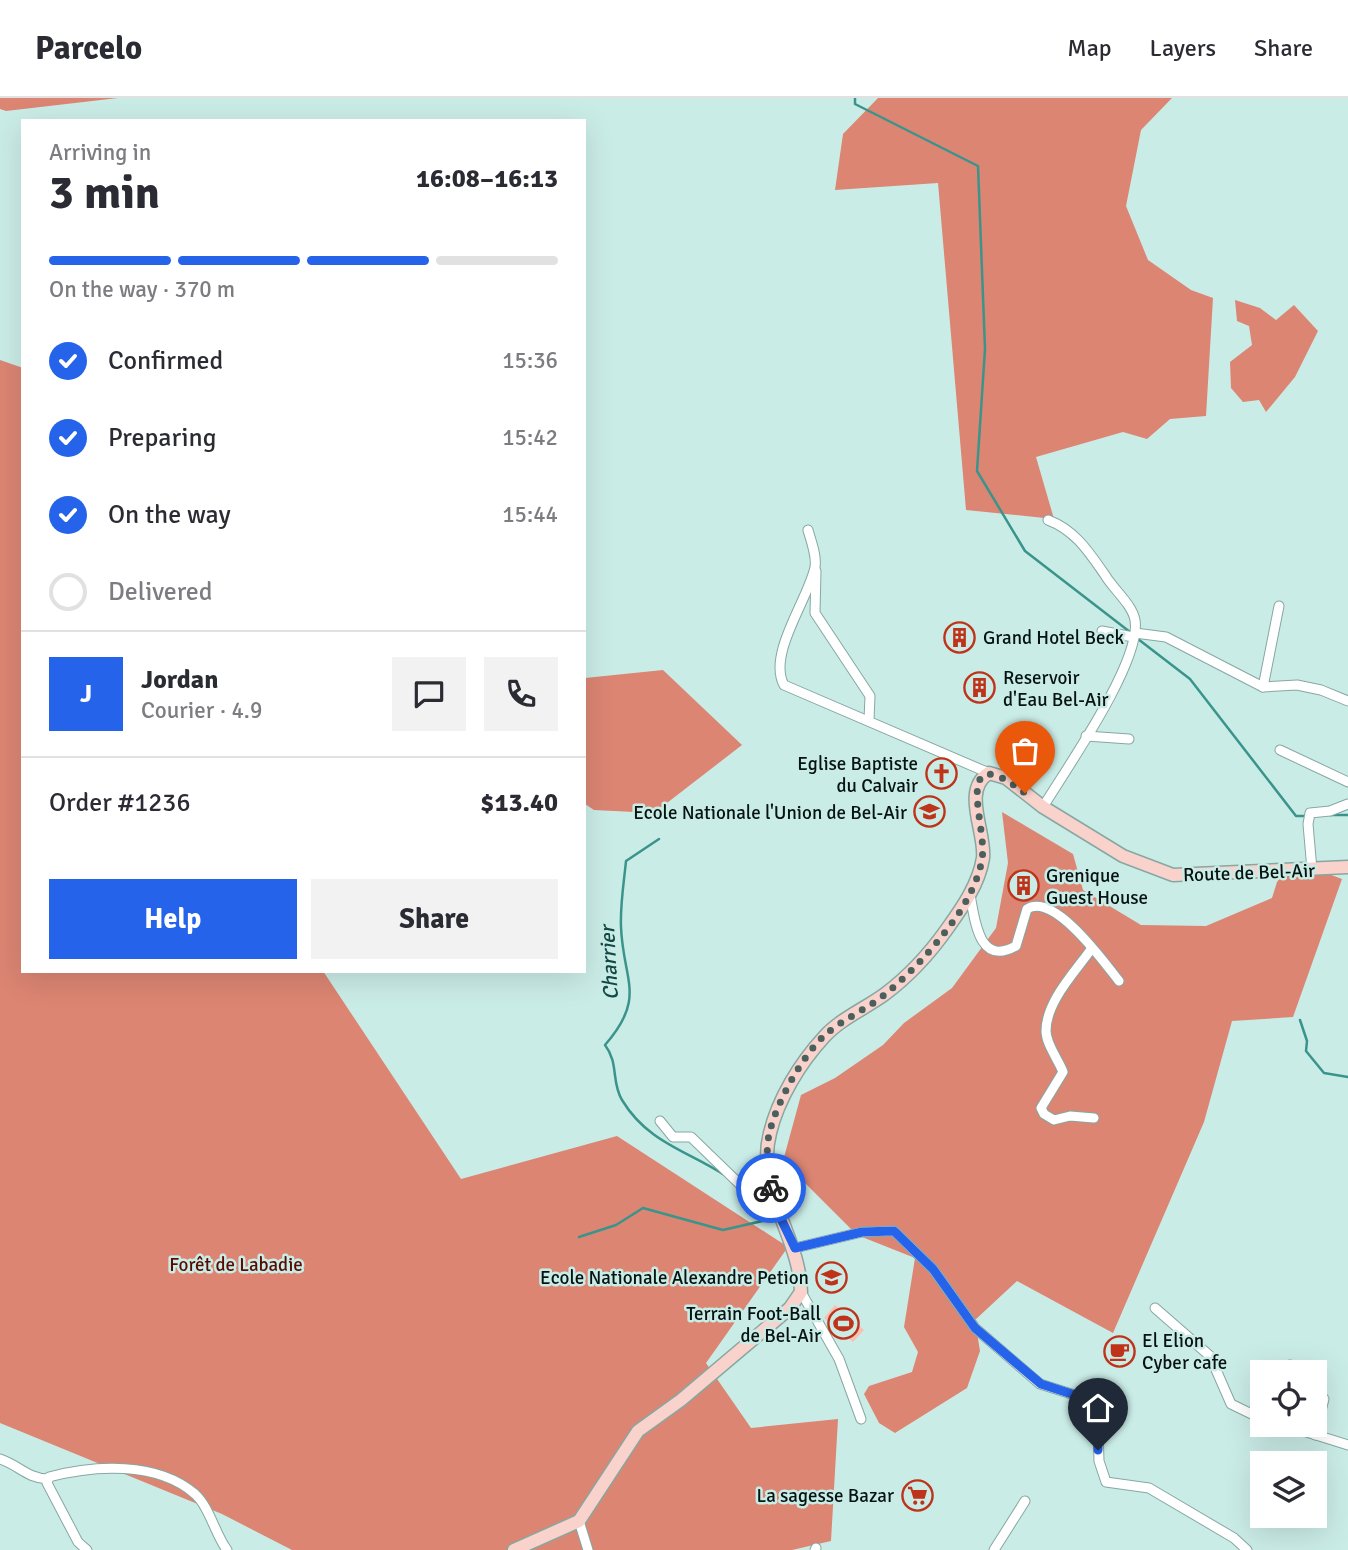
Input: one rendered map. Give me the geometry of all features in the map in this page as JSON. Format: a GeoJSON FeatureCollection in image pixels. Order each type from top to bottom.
{"type":"FeatureCollection","features":[{"type":"Feature","properties":{"kind":"street"},"geometry":{"type":"LineString","coordinates":[[1043,807],[1125,665],[1134,635],[1132,612],[1092,557],[1070,531],[1048,520]]}},
{"type":"Feature","properties":{"kind":"street"},"geometry":{"type":"LineString","coordinates":[[808,530],[816,566],[815,613],[870,696],[869,720]]}},
{"type":"Feature","properties":{"kind":"street"},"geometry":{"type":"LineString","coordinates":[[816,566],[788,634],[779,669],[782,682],[989,774],[977,787],[983,858],[970,895],[922,960],[887,993],[825,1035],[799,1069],[768,1137],[772,1200],[795,1248],[801,1292],[839,1359],[861,1419]]}},
{"type":"Feature","properties":{"kind":"street"},"geometry":{"type":"LineString","coordinates":[[1263,687],[1279,606]]}},
{"type":"Feature","properties":{"kind":"street"},"geometry":{"type":"LineString","coordinates":[[1102,631],[1166,637],[1263,687],[1297,685],[1321,690],[1348,701]]}},
{"type":"Feature","properties":{"kind":"street"},"geometry":{"type":"LineString","coordinates":[[1086,736],[1129,739]]}},
{"type":"Feature","properties":{"kind":"street"},"geometry":{"type":"LineString","coordinates":[[1280,750],[1348,782]]}},
{"type":"Feature","properties":{"kind":"street","name":"Route de Bel-Air"},"geometry":{"type":"LineString","coordinates":[[989,774],[1006,778],[1043,807],[1123,856],[1173,875],[1348,867]]}},
{"type":"Feature","properties":{"kind":"street"},"geometry":{"type":"LineString","coordinates":[[1311,870],[1309,815],[1348,804]]}},
{"type":"Feature","properties":{"kind":"street"},"geometry":{"type":"LineString","coordinates":[[970,895],[976,931],[980,941],[986,946],[1003,950],[1016,946],[1027,909],[1037,905],[1056,912],[1092,948],[1119,981]]}},
{"type":"Feature","properties":{"kind":"street"},"geometry":{"type":"LineString","coordinates":[[1092,948],[1056,999],[1048,1021],[1046,1035],[1063,1072],[1041,1108],[1044,1114],[1054,1120],[1070,1116],[1094,1118]]}},
{"type":"Feature","properties":{"kind":"street"},"geometry":{"type":"LineString","coordinates":[[660,1121],[673,1137],[691,1137],[753,1197],[772,1200]]}},
{"type":"Feature","properties":{"kind":"street"},"geometry":{"type":"LineString","coordinates":[[795,1248],[862,1232],[894,1231],[933,1269],[975,1328],[1041,1384],[1081,1397],[1089,1405],[1098,1429],[1099,1461],[1106,1482],[1149,1488],[1234,1538],[1247,1550]]}},
{"type":"Feature","properties":{"kind":"street"},"geometry":{"type":"LineString","coordinates":[[514,1550],[579,1521],[638,1431],[681,1400],[790,1308],[801,1292]]}},
{"type":"Feature","properties":{"kind":"street"},"geometry":{"type":"LineString","coordinates":[[1155,1308],[1210,1356],[1231,1404],[1250,1413]]}},
{"type":"Feature","properties":{"kind":"street"},"geometry":{"type":"LineString","coordinates":[[1322,1437],[1348,1445]]}},
{"type":"Feature","properties":{"kind":"street"},"geometry":{"type":"LineString","coordinates":[[0,1459],[21,1468],[31,1478],[48,1479],[103,1468],[141,1470],[163,1477],[195,1494],[228,1550]]}},
{"type":"Feature","properties":{"kind":"street"},"geometry":{"type":"LineString","coordinates":[[48,1479],[78,1542],[87,1550]]}},
{"type":"Feature","properties":{"kind":"street"},"geometry":{"type":"LineString","coordinates":[[994,1550],[1024,1501]]}},
{"type":"Feature","properties":{"kind":"street"},"geometry":{"type":"LineString","coordinates":[[579,1521],[588,1550]]}},
{"type":"Feature","properties":{"kind":"shaded area","name":"Terrain Foot-Ball de Bel-Air"},"geometry":{"type":"Polygon","coordinates":[[[835,1305],[864,1330],[853,1342],[824,1318],[835,1305]]]}},
{"type":"Feature","properties":{"kind":"green space"},"geometry":{"type":"Polygon","coordinates":[[[0,98],[118,98],[6,111],[0,109],[0,98]]]}},
{"type":"Feature","properties":{"kind":"green space"},"geometry":{"type":"Polygon","coordinates":[[[878,98],[1172,98],[1141,130],[1126,206],[1148,260],[1191,290],[1213,298],[1206,416],[1170,419],[1147,439],[1123,432],[1036,457],[1054,519],[966,510],[938,183],[835,190],[843,134],[878,98]]]}},
{"type":"Feature","properties":{"kind":"green space"},"geometry":{"type":"Polygon","coordinates":[[[1235,300],[1260,308],[1276,320],[1294,305],[1318,331],[1295,377],[1266,412],[1259,400],[1243,402],[1231,388],[1230,362],[1252,345],[1249,326],[1237,321],[1235,300]]]}},
{"type":"Feature","properties":{"kind":"green space","name":"Forêt de Labadie"},"geometry":{"type":"Polygon","coordinates":[[[0,360],[21,367],[21,973],[324,973],[461,1179],[617,1136],[788,1247],[706,1363],[751,1428],[838,1419],[831,1541],[792,1550],[292,1550],[222,1514],[0,1423],[0,360]]]}},
{"type":"Feature","properties":{"kind":"green space"},"geometry":{"type":"Polygon","coordinates":[[[663,670],[742,745],[654,813],[594,810],[586,805],[586,678],[663,670]]]}},
{"type":"Feature","properties":{"kind":"green space"},"geometry":{"type":"Polygon","coordinates":[[[1002,812],[1073,854],[1083,890],[1141,925],[1206,926],[1272,898],[1277,882],[1286,870],[1305,865],[1342,879],[1293,1017],[1232,1021],[1204,1122],[1113,1333],[1017,1281],[975,1320],[980,1351],[967,1388],[895,1433],[879,1423],[864,1394],[869,1386],[912,1372],[918,1352],[904,1327],[915,1258],[857,1235],[783,1161],[801,1095],[835,1078],[883,1045],[904,1023],[952,988],[996,928],[1008,863],[1002,812]]]}},
{"type":"Feature","properties":{"kind":"waterway"},"geometry":{"type":"LineString","coordinates":[[855,98],[855,104],[978,166],[985,349],[977,471],[1025,551],[1130,632]]}},
{"type":"Feature","properties":{"kind":"waterway"},"geometry":{"type":"LineString","coordinates":[[1138,639],[1190,679],[1296,816],[1306,816]]}},
{"type":"Feature","properties":{"kind":"waterway"},"geometry":{"type":"LineString","coordinates":[[1330,815],[1348,815]]}},
{"type":"Feature","properties":{"kind":"waterway","name":"Charrier"},"geometry":{"type":"LineString","coordinates":[[659,839],[626,861],[621,927],[630,988],[629,1001],[626,1014],[605,1045],[612,1059],[619,1093],[632,1115],[656,1136],[726,1176]]}},
{"type":"Feature","properties":{"kind":"waterway"},"geometry":{"type":"LineString","coordinates":[[1300,1020],[1307,1041],[1306,1051],[1324,1073],[1348,1077]]}},
{"type":"Feature","properties":{"kind":"waterway"},"geometry":{"type":"LineString","coordinates":[[579,1237],[616,1225],[643,1208],[723,1230],[771,1219]]}},
{"type":"Feature","properties":{"kind":"way so far"},"geometry":{"type":"LineString","coordinates":[[771,1188],[768,1137],[783,1099],[799,1069],[825,1035],[887,993],[922,960],[970,895],[983,858],[976,804],[977,787],[982,778],[997,774],[1025,793]]}},
{"type":"Feature","properties":{"kind":"place","name":"Grand Hotel Beck"},"geometry":{"type":"Point","coordinates":[960,637]}},
{"type":"Feature","properties":{"kind":"place","name":"Reservoir d'Eau Bel-Air"},"geometry":{"type":"Point","coordinates":[980,688]}},
{"type":"Feature","properties":{"kind":"place","name":"Eglise Baptiste du Calvair"},"geometry":{"type":"Point","coordinates":[941,774]}},
{"type":"Feature","properties":{"kind":"place","name":"Ecole Nationale l'Union de Bel-Air"},"geometry":{"type":"Point","coordinates":[930,812]}},
{"type":"Feature","properties":{"kind":"place","name":"Grenique Guest House"},"geometry":{"type":"Point","coordinates":[1023,886]}},
{"type":"Feature","properties":{"kind":"place","name":"Ecole Nationale Alexandre Petion"},"geometry":{"type":"Point","coordinates":[832,1277]}},
{"type":"Feature","properties":{"kind":"place","name":"Terrain Foot-Ball de Bel-Air"},"geometry":{"type":"Point","coordinates":[844,1324]}},
{"type":"Feature","properties":{"kind":"place","name":"El Elion Cyber cafe"},"geometry":{"type":"Point","coordinates":[1119,1351]}},
{"type":"Feature","properties":{"kind":"place","name":"La sagesse Bazar"},"geometry":{"type":"Point","coordinates":[917,1495]}},
{"type":"Feature","properties":{"kind":"route"},"geometry":{"type":"LineString","coordinates":[[771,1188],[772,1200],[795,1248],[862,1232],[894,1231],[933,1269],[975,1328],[1021,1364],[1041,1384],[1081,1397],[1089,1405],[1094,1412],[1098,1429],[1098,1450]]}}]}
